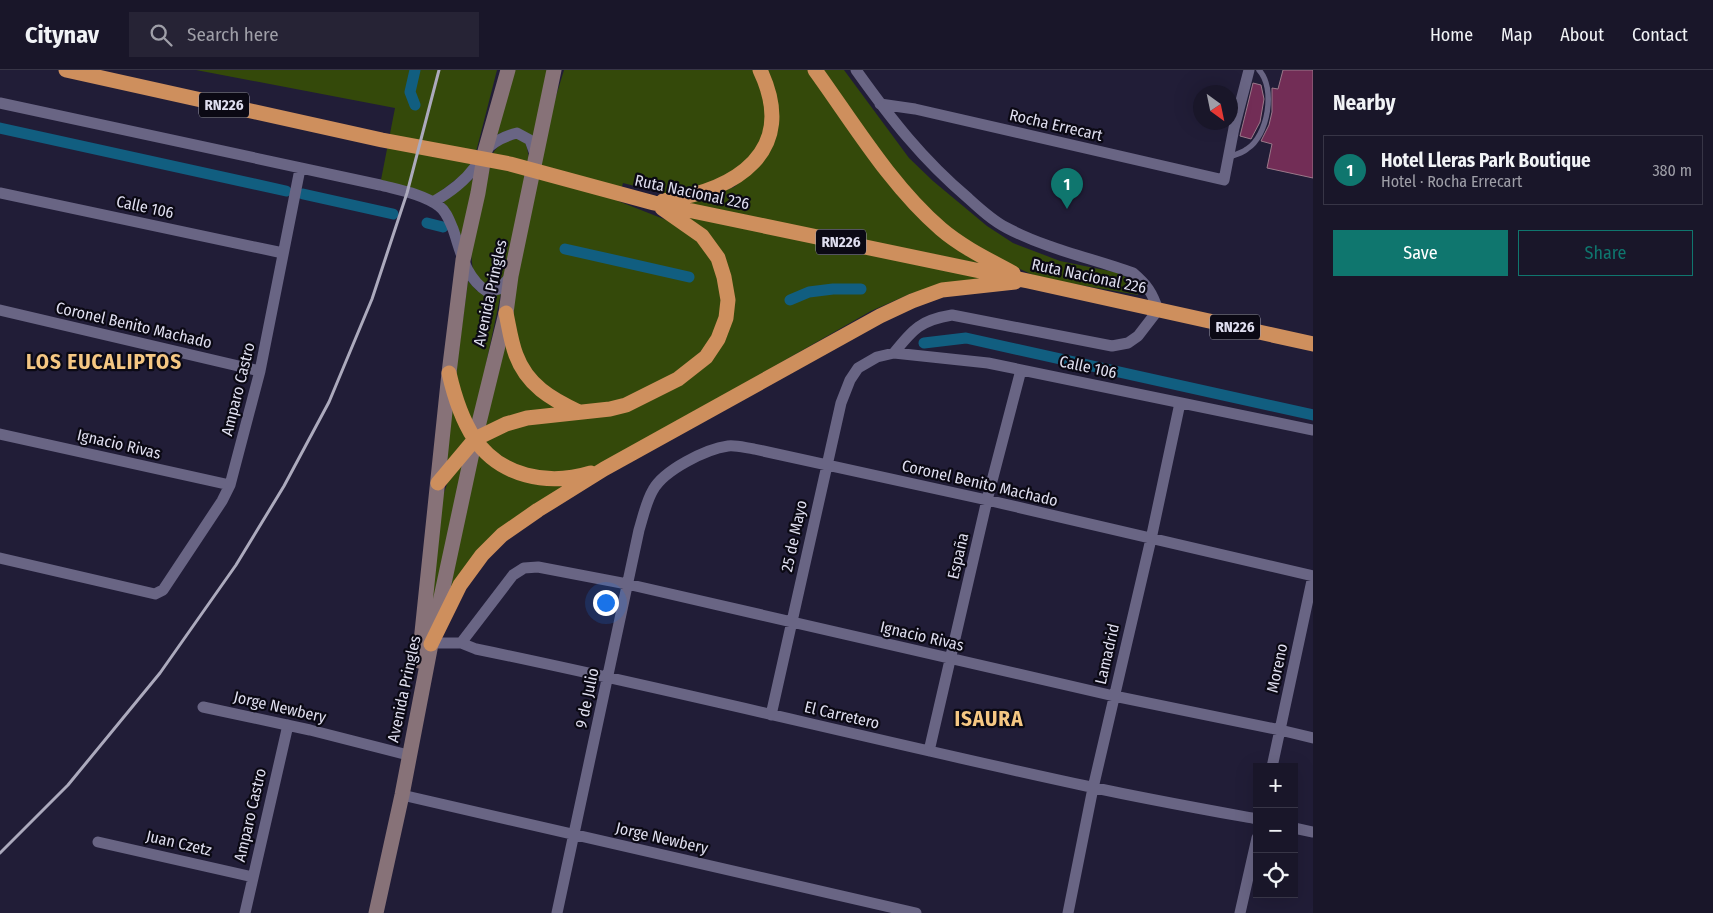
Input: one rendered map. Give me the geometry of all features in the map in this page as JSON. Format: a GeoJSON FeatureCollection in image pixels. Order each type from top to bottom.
{"type":"FeatureCollection","features":[{"type":"Feature","properties":{"kind":"highway","name":"Ruta Nacional 226"},"geometry":{"type":"LineString","coordinates":[[66,70],[382,140],[510,164],[654,203],[1028,281],[1313,344]]}},
{"type":"Feature","properties":{"kind":"highway"},"geometry":{"type":"LineString","coordinates":[[654,203],[686,198],[727,182],[763,152],[770,136],[773,106],[769,87],[760,70]]}},
{"type":"Feature","properties":{"kind":"highway"},"geometry":{"type":"LineString","coordinates":[[815,70],[890,173],[917,206],[943,230],[977,254],[1028,281]]}},
{"type":"Feature","properties":{"kind":"highway"},"geometry":{"type":"LineString","coordinates":[[438,483],[474,439],[506,424],[527,418],[610,409],[626,405],[678,379],[706,357],[718,339],[726,318],[728,300],[718,258],[702,236],[654,203]]}},
{"type":"Feature","properties":{"kind":"highway"},"geometry":{"type":"LineString","coordinates":[[426,643],[460,585],[482,556],[502,535],[604,469],[880,316],[912,301],[942,290],[1028,281]]}},
{"type":"Feature","properties":{"kind":"highway"},"geometry":{"type":"LineString","coordinates":[[506,313],[515,355],[524,372],[536,387],[555,401],[578,412]]}},
{"type":"Feature","properties":{"kind":"highway"},"geometry":{"type":"LineString","coordinates":[[449,373],[456,401],[474,439],[504,466],[524,475],[554,479],[578,477],[604,469]]}},
{"type":"Feature","properties":{"kind":"main road","name":"Avenida Pringles"},"geometry":{"type":"LineString","coordinates":[[426,643],[438,483],[463,260],[478,193],[485,150],[508,70]]}},
{"type":"Feature","properties":{"kind":"main road","name":"Avenida Pringles"},"geometry":{"type":"LineString","coordinates":[[376,913],[402,795],[426,643],[506,313],[511,276],[537,159],[554,70]]}},
{"type":"Feature","properties":{"kind":"street"},"geometry":{"type":"LineString","coordinates":[[856,70],[880,104],[927,160],[986,214],[1005,227],[1026,237],[1133,273],[1146,285],[1153,296],[1158,310],[1138,336],[1128,343],[1112,346],[952,316],[937,318],[925,323],[911,332],[894,353]]}},
{"type":"Feature","properties":{"kind":"street"},"geometry":{"type":"LineString","coordinates":[[1229,157],[1234,128],[1249,70]]}},
{"type":"Feature","properties":{"kind":"street"},"geometry":{"type":"LineString","coordinates":[[0,103],[380,185],[418,196],[433,202],[447,213],[463,260],[479,286],[488,292],[499,289],[511,276]]}},
{"type":"Feature","properties":{"kind":"street","name":"Rocha Errecart"},"geometry":{"type":"LineString","coordinates":[[880,104],[915,109],[1224,180],[1229,157]]}},
{"type":"Feature","properties":{"kind":"street"},"geometry":{"type":"LineString","coordinates":[[433,202],[460,183],[476,166],[485,150],[506,135],[517,133],[530,140],[537,159]]}},
{"type":"Feature","properties":{"kind":"street","name":"Amparo Castro"},"geometry":{"type":"LineString","coordinates":[[0,558],[155,594],[163,590],[222,501],[230,485],[260,371],[300,169]]}},
{"type":"Feature","properties":{"kind":"street","name":"Calle 106"},"geometry":{"type":"LineString","coordinates":[[0,192],[283,253]]}},
{"type":"Feature","properties":{"kind":"street","name":"Coronel Benito Machado"},"geometry":{"type":"LineString","coordinates":[[0,310],[260,371]]}},
{"type":"Feature","properties":{"kind":"street","name":"Calle 106"},"geometry":{"type":"LineString","coordinates":[[858,368],[877,357],[894,353],[988,363],[1313,430]]}},
{"type":"Feature","properties":{"kind":"street","name":"25 de Mayo"},"geometry":{"type":"LineString","coordinates":[[771,715],[840,403],[850,380],[858,368]]}},
{"type":"Feature","properties":{"kind":"street","name":"España"},"geometry":{"type":"LineString","coordinates":[[929,751],[987,500],[1021,370]]}},
{"type":"Feature","properties":{"kind":"street","name":"Lamadrid"},"geometry":{"type":"LineString","coordinates":[[1068,913],[1093,788],[1151,539],[1180,403]]}},
{"type":"Feature","properties":{"kind":"street","name":"Ignacio Rivas"},"geometry":{"type":"LineString","coordinates":[[0,434],[230,485]]}},
{"type":"Feature","properties":{"kind":"street","name":"Coronel Benito Machado"},"geometry":{"type":"LineString","coordinates":[[652,491],[658,481],[669,471],[714,448],[730,446],[754,449],[987,500],[1313,576]]}},
{"type":"Feature","properties":{"kind":"street","name":"9 de Julio"},"geometry":{"type":"LineString","coordinates":[[557,913],[639,530],[652,491]]}},
{"type":"Feature","properties":{"kind":"street","name":"Ignacio Rivas"},"geometry":{"type":"LineString","coordinates":[[461,643],[513,575],[524,568],[538,567],[627,584],[1114,696],[1313,738]]}},
{"type":"Feature","properties":{"kind":"street","name":"Moreno"},"geometry":{"type":"LineString","coordinates":[[1273,763],[1313,576]]}},
{"type":"Feature","properties":{"kind":"street","name":"El Carretero"},"geometry":{"type":"LineString","coordinates":[[426,643],[461,643],[476,649],[608,676],[1093,788],[1253,818]]}},
{"type":"Feature","properties":{"kind":"street","name":"Jorge Newbery"},"geometry":{"type":"LineString","coordinates":[[203,707],[288,725],[408,755]]}},
{"type":"Feature","properties":{"kind":"street","name":"Amparo Castro"},"geometry":{"type":"LineString","coordinates":[[245,913],[288,725]]}},
{"type":"Feature","properties":{"kind":"street","name":"Jorge Newbery"},"geometry":{"type":"LineString","coordinates":[[402,795],[909,912]]}},
{"type":"Feature","properties":{"kind":"street"},"geometry":{"type":"LineString","coordinates":[[1298,829],[1313,832]]}},
{"type":"Feature","properties":{"kind":"street","name":"Juan Czetz"},"geometry":{"type":"LineString","coordinates":[[98,842],[253,877]]}},
{"type":"Feature","properties":{"kind":"street"},"geometry":{"type":"LineString","coordinates":[[1240,913],[1254,853]]}},
{"type":"Feature","properties":{"kind":"lane"},"geometry":{"type":"LineString","coordinates":[[1229,157],[1248,149],[1260,133],[1268,113],[1269,94],[1264,75],[1259,70]]}},
{"type":"Feature","properties":{"kind":"green space"},"geometry":{"type":"Polygon","coordinates":[[[196,70],[497,70],[475,156],[468,170],[432,198],[380,185],[395,108],[196,70]]]}},
{"type":"Feature","properties":{"kind":"green space"},"geometry":{"type":"Polygon","coordinates":[[[514,70],[549,70],[534,140],[516,130],[508,130],[496,135],[514,70]]]}},
{"type":"Feature","properties":{"kind":"green space"},"geometry":{"type":"Polygon","coordinates":[[[564,70],[754,70],[766,97],[765,136],[745,166],[677,197],[623,183],[618,201],[679,225],[699,240],[716,262],[724,303],[715,338],[678,373],[617,402],[581,407],[531,376],[514,329],[513,306],[520,257],[553,106],[564,70]]]}},
{"type":"Feature","properties":{"kind":"green space"},"geometry":{"type":"Polygon","coordinates":[[[767,70],[810,70],[886,176],[992,266],[685,204],[734,187],[752,172],[764,157],[767,70]]]}},
{"type":"Feature","properties":{"kind":"green space"},"geometry":{"type":"Polygon","coordinates":[[[819,70],[844,70],[909,158],[933,181],[987,226],[1013,243],[1060,261],[1119,273],[1130,280],[1136,287],[1138,295],[1040,278],[987,254],[961,239],[916,200],[819,70]]]}},
{"type":"Feature","properties":{"kind":"green space"},"geometry":{"type":"Polygon","coordinates":[[[521,138],[526,143],[529,158],[505,277],[494,286],[484,284],[473,271],[471,254],[493,153],[498,146],[505,142],[521,138]]]}},
{"type":"Feature","properties":{"kind":"green space"},"geometry":{"type":"Polygon","coordinates":[[[474,178],[461,244],[450,210],[443,202],[474,178]]]}},
{"type":"Feature","properties":{"kind":"green space"},"geometry":{"type":"Polygon","coordinates":[[[682,214],[996,279],[912,293],[871,311],[594,469],[548,475],[508,465],[483,441],[527,420],[587,416],[706,364],[733,291],[682,214]]]}},
{"type":"Feature","properties":{"kind":"green space"},"geometry":{"type":"Polygon","coordinates":[[[468,281],[477,291],[501,293],[473,426],[462,407],[456,371],[468,281]]]}},
{"type":"Feature","properties":{"kind":"green space"},"geometry":{"type":"Polygon","coordinates":[[[506,330],[514,361],[561,409],[481,431],[506,330]]]}},
{"type":"Feature","properties":{"kind":"green space"},"geometry":{"type":"Polygon","coordinates":[[[451,398],[470,438],[443,471],[451,398]]]}},
{"type":"Feature","properties":{"kind":"green space"},"geometry":{"type":"Polygon","coordinates":[[[478,447],[500,470],[579,480],[519,518],[448,600],[478,447]]]}},
{"type":"Feature","properties":{"kind":"green space"},"geometry":{"type":"Polygon","coordinates":[[[465,458],[429,635],[441,501],[451,473],[465,458]]]}},
{"type":"Feature","properties":{"kind":"building"},"geometry":{"type":"Polygon","coordinates":[[[1283,70],[1313,70],[1313,178],[1267,168],[1272,144],[1261,141],[1269,125],[1272,112],[1272,88],[1278,89],[1283,70]]]}},
{"type":"Feature","properties":{"kind":"building"},"geometry":{"type":"Polygon","coordinates":[[[1253,83],[1261,85],[1264,99],[1260,122],[1251,139],[1240,136],[1253,83]]]}},
{"type":"Feature","properties":{"kind":"waterway"},"geometry":{"type":"LineString","coordinates":[[415,70],[410,92],[415,105]]}},
{"type":"Feature","properties":{"kind":"waterway"},"geometry":{"type":"LineString","coordinates":[[0,128],[286,191]]}},
{"type":"Feature","properties":{"kind":"waterway"},"geometry":{"type":"LineString","coordinates":[[303,194],[393,214]]}},
{"type":"Feature","properties":{"kind":"waterway"},"geometry":{"type":"LineString","coordinates":[[427,223],[443,227]]}},
{"type":"Feature","properties":{"kind":"waterway"},"geometry":{"type":"LineString","coordinates":[[565,249],[689,277]]}},
{"type":"Feature","properties":{"kind":"waterway"},"geometry":{"type":"LineString","coordinates":[[790,300],[809,292],[833,289],[861,289]]}},
{"type":"Feature","properties":{"kind":"waterway"},"geometry":{"type":"LineString","coordinates":[[924,343],[966,338],[1313,415]]}},
{"type":"Feature","properties":{"kind":"railway"},"geometry":{"type":"LineString","coordinates":[[0,853],[68,785],[160,673],[236,565],[284,486],[329,402],[372,299],[407,193],[439,70]]}},
{"type":"Feature","properties":{"kind":"place","name":"Hotel Lleras Park Boutique"},"geometry":{"type":"Point","coordinates":[1067,209]}},
{"type":"Feature","properties":{"kind":"district","name":"LOS EUCALIPTOS"},"geometry":{"type":"Point","coordinates":[104,362]}},
{"type":"Feature","properties":{"kind":"district","name":"ISAURA"},"geometry":{"type":"Point","coordinates":[989,719]}}]}
